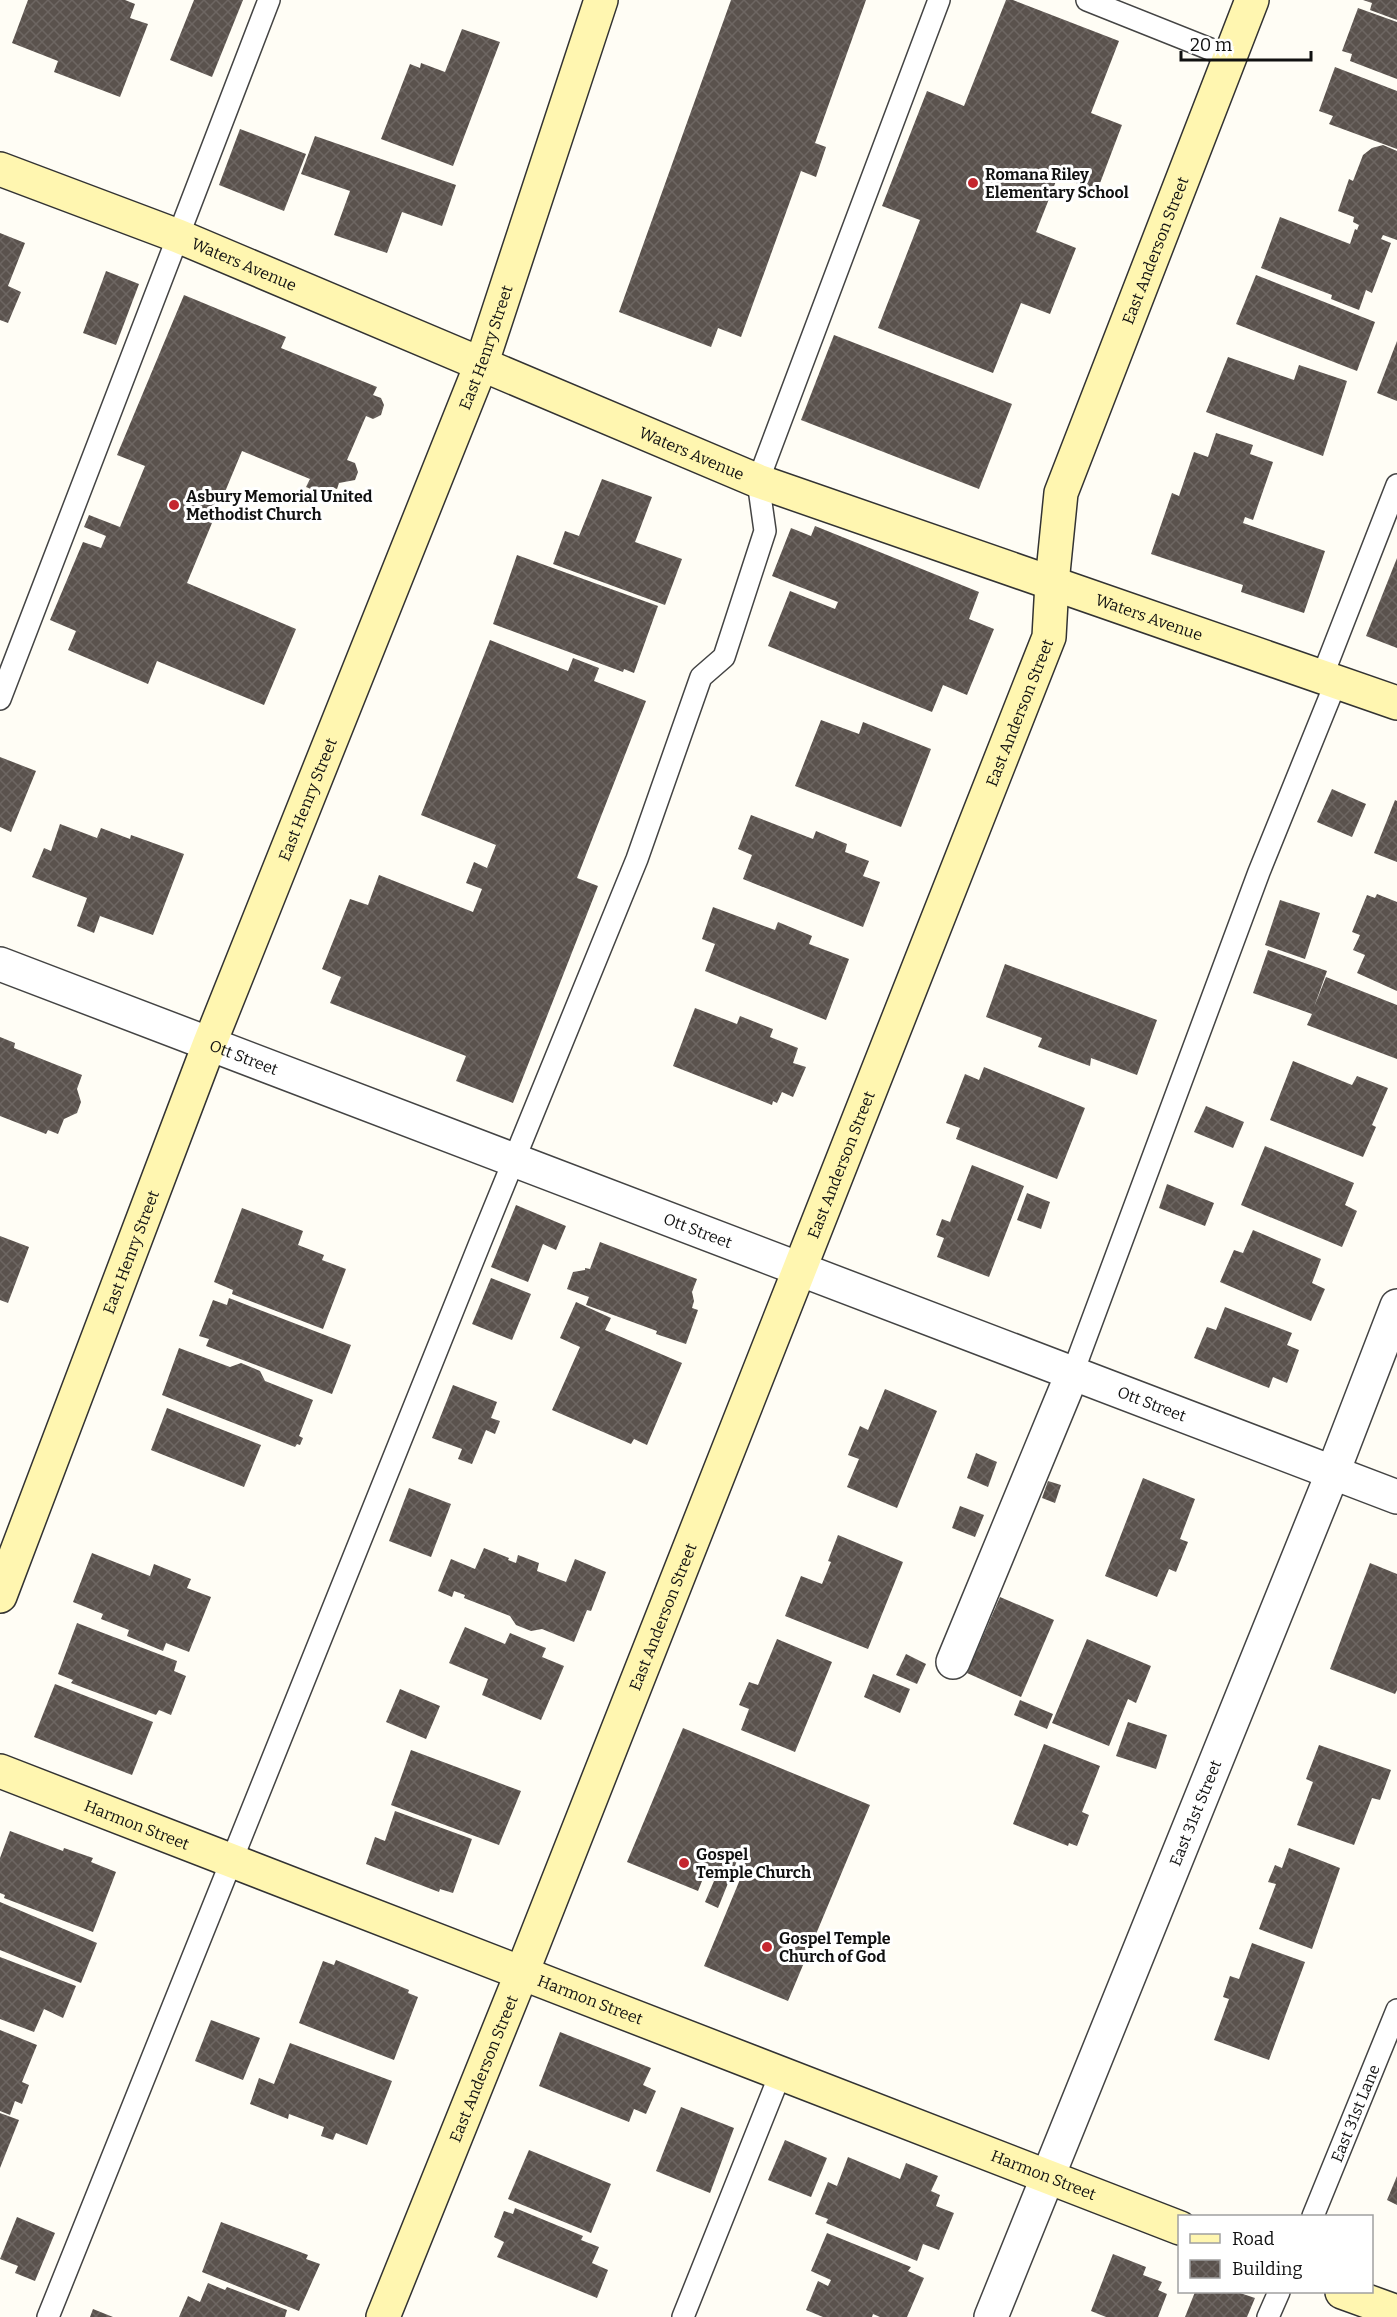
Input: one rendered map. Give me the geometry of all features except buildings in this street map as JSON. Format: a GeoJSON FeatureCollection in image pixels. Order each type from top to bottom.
{"type":"FeatureCollection","features":[{"type":"Feature","properties":{"kind":"main road","name":"East Henry Street"},"geometry":{"type":"LineString","coordinates":[[0,1596],[209,1045],[481,365],[601,0]]}},
{"type":"Feature","properties":{"kind":"main road","name":"East Anderson Street"},"geometry":{"type":"LineString","coordinates":[[383,2317],[522,1975],[1049,637],[1061,493],[1252,0]]}},
{"type":"Feature","properties":{"kind":"main road","name":"Waters Avenue"},"geometry":{"type":"LineString","coordinates":[[0,169],[178,236],[758,481],[1397,703]]}},
{"type":"Feature","properties":{"kind":"main road","name":"Harmon Street"},"geometry":{"type":"LineString","coordinates":[[0,1771],[1178,2228]]}},
{"type":"Feature","properties":{"kind":"main road"},"geometry":{"type":"LineString","coordinates":[[1345,2293],[1397,2312]]}},
{"type":"Feature","properties":{"kind":"street","name":"Ott Street"},"geometry":{"type":"LineString","coordinates":[[0,964],[800,1267],[1397,1497]]}},
{"type":"Feature","properties":{"kind":"street","name":"East 31st Street"},"geometry":{"type":"LineString","coordinates":[[991,2317],[1333,1472],[1397,1306]]}},
{"type":"Feature","properties":{"kind":"street"},"geometry":{"type":"LineString","coordinates":[[953,1662],[1072,1372]]}},
{"type":"Feature","properties":{"kind":"lane"},"geometry":{"type":"LineString","coordinates":[[0,699],[269,0]]}},
{"type":"Feature","properties":{"kind":"lane"},"geometry":{"type":"LineString","coordinates":[[48,2317],[637,859],[701,677],[724,657],[765,531],[758,481],[939,0]]}},
{"type":"Feature","properties":{"kind":"lane"},"geometry":{"type":"LineString","coordinates":[[1087,0],[1230,57]]}},
{"type":"Feature","properties":{"kind":"lane"},"geometry":{"type":"LineString","coordinates":[[1072,1372],[1260,872],[1397,485]]}},
{"type":"Feature","properties":{"kind":"lane","name":"East 31st Lane"},"geometry":{"type":"LineString","coordinates":[[1314,2215],[1397,2010]]}},
{"type":"Feature","properties":{"kind":"lane"},"geometry":{"type":"LineString","coordinates":[[683,2317],[781,2072]]}},
{"type":"Feature","properties":{"kind":"lane"},"geometry":{"type":"LineString","coordinates":[[1268,2317],[1279,2293]]}},
{"type":"Feature","properties":{"kind":"place","name":"Romana Riley Elementary School"},"geometry":{"type":"Point","coordinates":[973,183]}},
{"type":"Feature","properties":{"kind":"place","name":"Asbury Memorial United Methodist Church"},"geometry":{"type":"Point","coordinates":[174,505]}},
{"type":"Feature","properties":{"kind":"place","name":"Gospel Temple Church"},"geometry":{"type":"Point","coordinates":[684,1863]}},
{"type":"Feature","properties":{"kind":"place","name":"Gospel Temple Church of God"},"geometry":{"type":"Point","coordinates":[767,1947]}}]}
